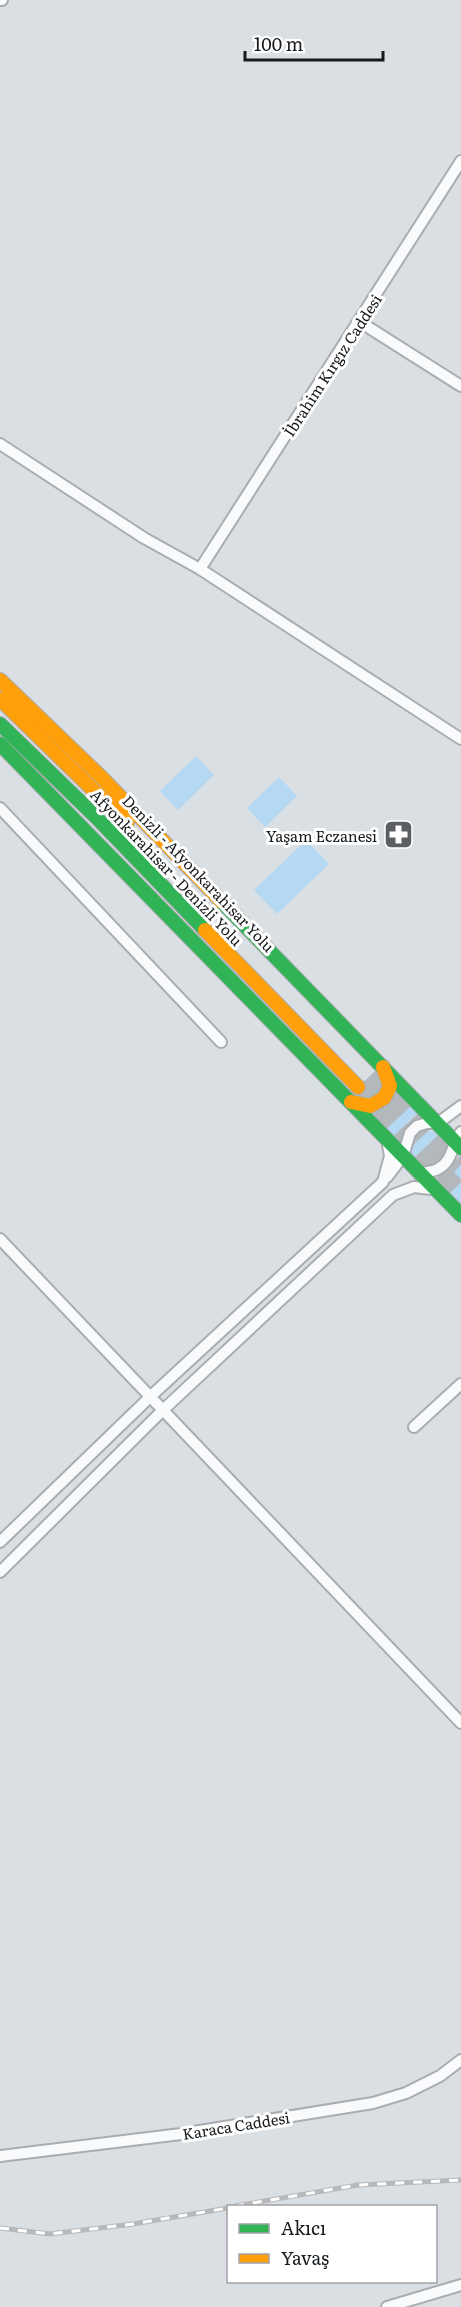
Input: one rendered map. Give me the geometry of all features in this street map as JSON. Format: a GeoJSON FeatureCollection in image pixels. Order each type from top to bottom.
{"type":"FeatureCollection","features":[{"type":"Feature","properties":{"kind":"highway"},"geometry":{"type":"LineString","coordinates":[[0,680],[103,779],[233,914],[378,1070],[390,1086],[383,1101],[374,1107],[363,1107],[351,1102]]}},
{"type":"Feature","properties":{"kind":"highway","name":"Denizli - Afyonkarahisar Yolu"},"geometry":{"type":"LineString","coordinates":[[0,699],[378,1070]]}},
{"type":"Feature","properties":{"kind":"highway","name":"Afyonkarahisar - Denizli Yolu"},"geometry":{"type":"LineString","coordinates":[[0,724],[96,817],[358,1087]]}},
{"type":"Feature","properties":{"kind":"highway"},"geometry":{"type":"LineString","coordinates":[[0,744],[461,1215]]}},
{"type":"Feature","properties":{"kind":"highway"},"geometry":{"type":"LineString","coordinates":[[378,1070],[459,1140]]}},
{"type":"Feature","properties":{"kind":"street","name":"İbrahim Kırgız Caddesi"},"geometry":{"type":"LineString","coordinates":[[200,569],[461,161]]}},
{"type":"Feature","properties":{"kind":"street"},"geometry":{"type":"LineString","coordinates":[[360,322],[461,386]]}},
{"type":"Feature","properties":{"kind":"street"},"geometry":{"type":"LineString","coordinates":[[0,444],[144,538],[200,569],[461,738]]}},
{"type":"Feature","properties":{"kind":"street"},"geometry":{"type":"LineString","coordinates":[[0,808],[221,1042]]}},
{"type":"Feature","properties":{"kind":"street"},"geometry":{"type":"LineString","coordinates":[[424,1109],[447,1111],[461,1106]]}},
{"type":"Feature","properties":{"kind":"street"},"geometry":{"type":"LineString","coordinates":[[0,1542],[151,1396],[382,1182],[404,1156],[410,1133],[417,1126],[438,1123],[461,1106]]}},
{"type":"Feature","properties":{"kind":"street"},"geometry":{"type":"LineString","coordinates":[[382,1182],[390,1156],[386,1139]]}},
{"type":"Feature","properties":{"kind":"street"},"geometry":{"type":"LineString","coordinates":[[0,1572],[164,1410],[393,1195],[421,1173],[442,1167],[459,1140]]}},
{"type":"Feature","properties":{"kind":"street"},"geometry":{"type":"LineString","coordinates":[[393,1195],[414,1187],[424,1187],[438,1192]]}},
{"type":"Feature","properties":{"kind":"street"},"geometry":{"type":"LineString","coordinates":[[0,1239],[461,1723]]}},
{"type":"Feature","properties":{"kind":"street"},"geometry":{"type":"LineString","coordinates":[[414,1427],[461,1384]]}},
{"type":"Feature","properties":{"kind":"street","name":"Karaca Caddesi"},"geometry":{"type":"LineString","coordinates":[[0,2156],[181,2134],[374,2103],[406,2093],[440,2076],[461,2060]]}},
{"type":"Feature","properties":{"kind":"street"},"geometry":{"type":"LineString","coordinates":[[387,2307],[461,2285]]}},
{"type":"Feature","properties":{"kind":"shaded area"},"geometry":{"type":"Polygon","coordinates":[[[196,756],[214,775],[178,810],[160,791],[196,756]]]}},
{"type":"Feature","properties":{"kind":"shaded area"},"geometry":{"type":"Polygon","coordinates":[[[279,777],[297,796],[265,827],[247,808],[279,777]]]}},
{"type":"Feature","properties":{"kind":"shaded area"},"geometry":{"type":"Polygon","coordinates":[[[306,840],[329,864],[277,914],[254,890],[306,840]]]}},
{"type":"Feature","properties":{"kind":"shaded area"},"geometry":{"type":"Polygon","coordinates":[[[377,1069],[384,1088],[371,1102],[352,1093],[377,1069]]]}},
{"type":"Feature","properties":{"kind":"shaded area"},"geometry":{"type":"Polygon","coordinates":[[[395,1087],[419,1111],[393,1137],[368,1113],[395,1087]]]}},
{"type":"Feature","properties":{"kind":"shaded area"},"geometry":{"type":"Polygon","coordinates":[[[428,1131],[440,1136],[445,1148],[440,1160],[428,1165],[416,1160],[411,1148],[416,1136],[428,1131]]]}},
{"type":"Feature","properties":{"kind":"shaded area"},"geometry":{"type":"Polygon","coordinates":[[[461,1160],[461,1207],[438,1184],[461,1160]]]}},
{"type":"Feature","properties":{"kind":"tunnel"},"geometry":{"type":"LineString","coordinates":[[372,1074],[461,1165]]}},
{"type":"Feature","properties":{"kind":"tunnel"},"geometry":{"type":"LineString","coordinates":[[358,1087],[461,1194]]}},
{"type":"Feature","properties":{"kind":"railway"},"geometry":{"type":"LineString","coordinates":[[241,2205],[358,2185],[461,2180]]}},
{"type":"Feature","properties":{"kind":"railway"},"geometry":{"type":"LineString","coordinates":[[0,2228],[50,2234],[133,2224],[227,2208]]}},
{"type":"Feature","properties":{"kind":"traffic: fast"},"geometry":{"type":"LineString","coordinates":[[0,724],[96,817],[205,930]]}},
{"type":"Feature","properties":{"kind":"traffic: fast"},"geometry":{"type":"LineString","coordinates":[[0,744],[461,1215]]}},
{"type":"Feature","properties":{"kind":"traffic: fast"},"geometry":{"type":"LineString","coordinates":[[222,902],[461,1148]]}},
{"type":"Feature","properties":{"kind":"traffic: slow"},"geometry":{"type":"LineString","coordinates":[[0,680],[103,779],[222,902]]}},
{"type":"Feature","properties":{"kind":"traffic: slow"},"geometry":{"type":"LineString","coordinates":[[0,699],[127,823]]}},
{"type":"Feature","properties":{"kind":"traffic: slow"},"geometry":{"type":"LineString","coordinates":[[205,930],[358,1087]]}},
{"type":"Feature","properties":{"kind":"traffic: slow"},"geometry":{"type":"LineString","coordinates":[[351,1102],[370,1106],[384,1098],[390,1086],[383,1067]]}},
{"type":"Feature","properties":{"kind":"place","name":"Yaşam Eczanesi"},"geometry":{"type":"Point","coordinates":[398,835]}}]}
